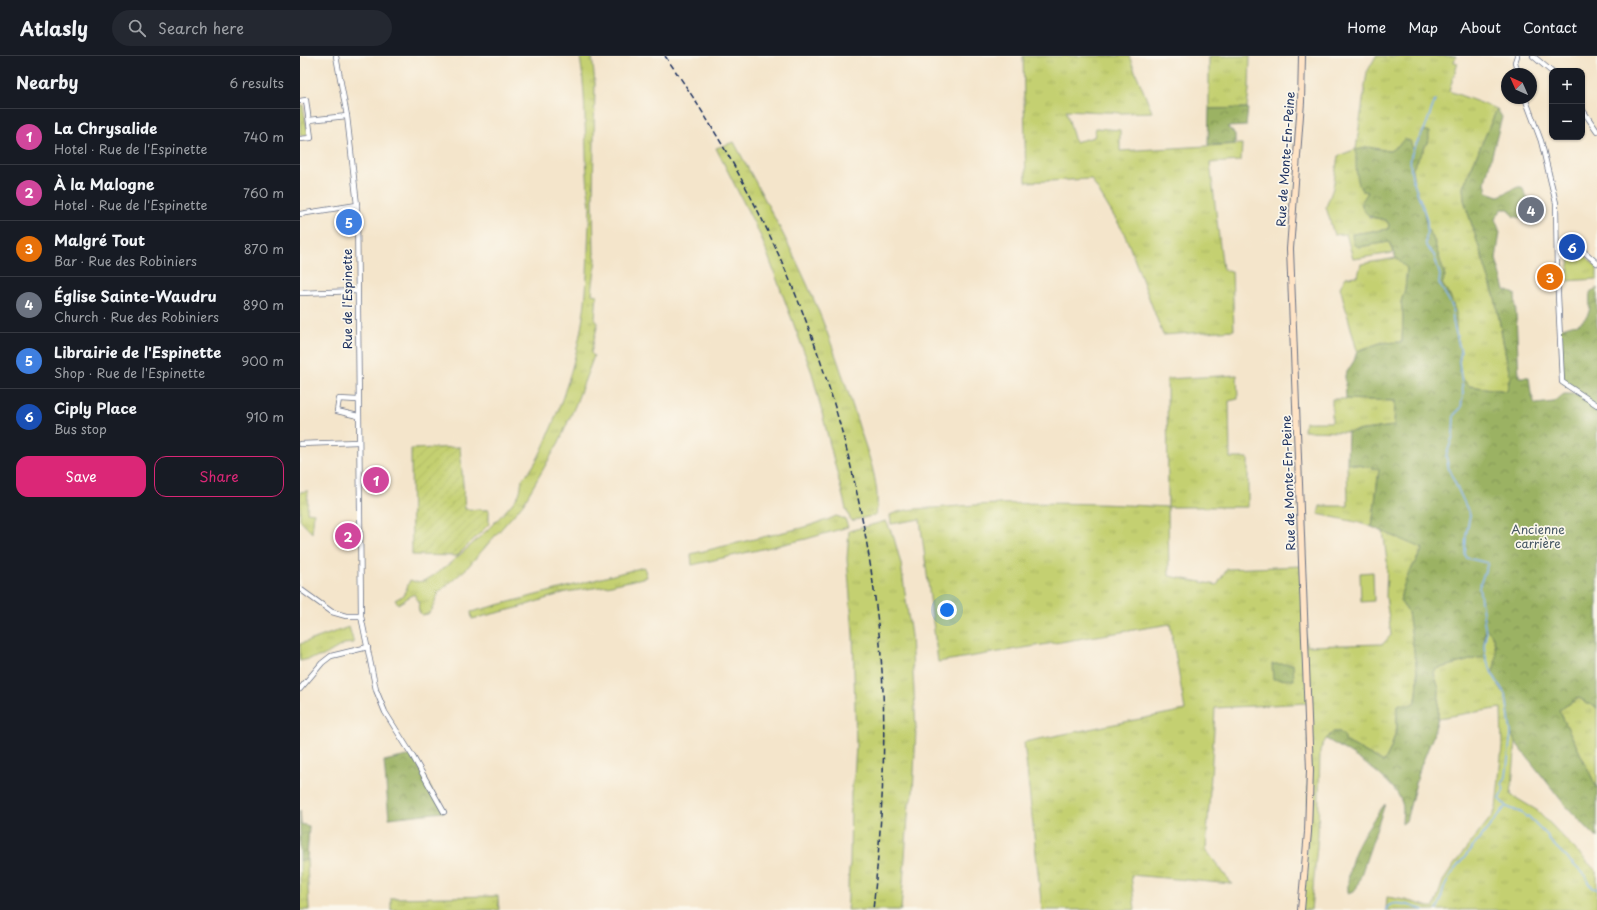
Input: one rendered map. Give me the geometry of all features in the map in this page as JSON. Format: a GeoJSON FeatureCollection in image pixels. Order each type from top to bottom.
{"type":"FeatureCollection","features":[{"type":"Feature","properties":{"kind":"main road","name":"Rue de Monte-En-Peine"},"geometry":{"type":"LineString","coordinates":[[1301,910],[1308,832],[1310,770],[1290,249],[1300,109],[1302,56]]}},
{"type":"Feature","properties":{"kind":"street","name":"Rue de l'Espinette"},"geometry":{"type":"LineString","coordinates":[[336,56],[347,116],[357,205],[360,616],[368,647],[376,690],[385,712],[412,755],[444,812]]}},
{"type":"Feature","properties":{"kind":"street"},"geometry":{"type":"LineString","coordinates":[[1516,68],[1515,62],[1517,56]]}},
{"type":"Feature","properties":{"kind":"street"},"geometry":{"type":"LineString","coordinates":[[1533,56],[1549,69]]}},
{"type":"Feature","properties":{"kind":"street"},"geometry":{"type":"LineString","coordinates":[[300,101],[306,100],[311,138],[300,140]]}},
{"type":"Feature","properties":{"kind":"street"},"geometry":{"type":"LineString","coordinates":[[1527,104],[1541,141],[1556,203],[1562,382],[1597,405]]}},
{"type":"Feature","properties":{"kind":"street"},"geometry":{"type":"LineString","coordinates":[[1585,113],[1597,131]]}},
{"type":"Feature","properties":{"kind":"street"},"geometry":{"type":"LineString","coordinates":[[309,120],[347,116]]}},
{"type":"Feature","properties":{"kind":"street"},"geometry":{"type":"LineString","coordinates":[[300,214],[357,205]]}},
{"type":"Feature","properties":{"kind":"street"},"geometry":{"type":"LineString","coordinates":[[1572,242],[1597,263]]}},
{"type":"Feature","properties":{"kind":"street"},"geometry":{"type":"LineString","coordinates":[[300,293],[357,291]]}},
{"type":"Feature","properties":{"kind":"street"},"geometry":{"type":"LineString","coordinates":[[358,400],[339,400],[337,411],[358,416]]}},
{"type":"Feature","properties":{"kind":"street"},"geometry":{"type":"LineString","coordinates":[[300,444],[358,442]]}},
{"type":"Feature","properties":{"kind":"street"},"geometry":{"type":"LineString","coordinates":[[300,589],[332,612],[346,616],[360,616]]}},
{"type":"Feature","properties":{"kind":"street"},"geometry":{"type":"LineString","coordinates":[[300,688],[322,663],[331,656],[368,647]]}},
{"type":"Feature","properties":{"kind":"green space"},"geometry":{"type":"Polygon","coordinates":[[[580,56],[592,56],[595,83],[593,199],[594,253],[596,259],[592,294],[597,295],[595,319],[598,323],[591,353],[594,356],[575,406],[559,442],[523,504],[466,569],[438,593],[432,609],[428,614],[422,615],[418,606],[419,602],[414,594],[398,604],[395,600],[404,595],[410,580],[416,582],[432,577],[459,556],[503,514],[513,502],[520,492],[522,479],[531,470],[538,458],[556,416],[573,364],[578,346],[586,292],[590,207],[584,94],[580,56]]]}},
{"type":"Feature","properties":{"kind":"green space"},"geometry":{"type":"Polygon","coordinates":[[[1023,56],[1129,56],[1152,112],[1121,113],[1066,110],[1075,142],[1094,137],[1096,128],[1120,130],[1120,151],[1242,144],[1241,161],[1210,163],[1223,270],[1232,271],[1234,330],[1163,335],[1123,231],[1091,179],[1026,182],[1023,56]]]}},
{"type":"Feature","properties":{"kind":"green space"},"geometry":{"type":"Polygon","coordinates":[[[1209,56],[1250,56],[1247,108],[1209,109],[1209,56]]]}},
{"type":"Feature","properties":{"kind":"green space"},"geometry":{"type":"Polygon","coordinates":[[[1376,56],[1456,56],[1454,62],[1458,63],[1449,91],[1497,109],[1463,187],[1464,200],[1495,298],[1510,377],[1507,391],[1469,386],[1461,377],[1459,361],[1461,353],[1456,334],[1451,298],[1442,284],[1445,276],[1433,238],[1427,228],[1423,207],[1414,183],[1412,170],[1429,139],[1424,130],[1413,149],[1400,144],[1390,151],[1378,149],[1368,192],[1369,217],[1386,220],[1389,225],[1388,229],[1352,234],[1359,247],[1389,242],[1393,253],[1353,259],[1346,234],[1334,235],[1326,207],[1333,188],[1338,156],[1356,149],[1367,72],[1376,56]]]}},
{"type":"Feature","properties":{"kind":"green space"},"geometry":{"type":"Polygon","coordinates":[[[300,105],[303,105],[308,134],[300,136],[300,105]]]}},
{"type":"Feature","properties":{"kind":"green space"},"geometry":{"type":"Polygon","coordinates":[[[1248,108],[1246,126],[1227,127],[1235,134],[1235,144],[1208,145],[1209,109],[1248,108]]]}},
{"type":"Feature","properties":{"kind":"green space","name":"Ancienne carrière"},"geometry":{"type":"Polygon","coordinates":[[[1497,109],[1502,117],[1485,182],[1487,192],[1499,196],[1518,187],[1522,187],[1528,200],[1521,203],[1523,207],[1521,209],[1533,218],[1536,215],[1539,217],[1534,221],[1513,216],[1509,209],[1502,209],[1495,219],[1500,232],[1496,259],[1505,290],[1515,294],[1519,377],[1529,377],[1531,393],[1535,404],[1554,402],[1564,394],[1579,394],[1562,382],[1560,328],[1577,324],[1584,320],[1589,311],[1591,291],[1597,288],[1597,708],[1579,698],[1559,710],[1597,788],[1597,838],[1565,805],[1516,743],[1511,733],[1506,696],[1492,673],[1496,660],[1494,639],[1485,628],[1484,646],[1486,658],[1478,658],[1436,669],[1434,674],[1439,689],[1438,718],[1432,739],[1420,768],[1406,821],[1402,824],[1402,803],[1398,794],[1390,785],[1369,766],[1326,739],[1333,732],[1340,732],[1345,737],[1345,741],[1384,762],[1391,748],[1397,727],[1397,706],[1400,704],[1410,705],[1415,702],[1418,677],[1408,612],[1400,601],[1401,593],[1406,580],[1423,549],[1372,527],[1379,469],[1347,463],[1348,432],[1394,426],[1395,401],[1346,399],[1345,375],[1354,361],[1357,351],[1380,343],[1402,342],[1403,316],[1401,302],[1405,289],[1407,268],[1396,258],[1389,242],[1359,247],[1353,244],[1352,234],[1388,229],[1389,225],[1386,220],[1370,216],[1363,208],[1361,203],[1368,192],[1362,191],[1358,181],[1356,171],[1356,150],[1369,147],[1390,151],[1404,139],[1410,141],[1413,149],[1424,130],[1429,132],[1429,139],[1412,170],[1414,183],[1423,207],[1427,228],[1433,238],[1445,276],[1442,284],[1451,298],[1456,313],[1456,334],[1461,353],[1459,364],[1461,377],[1469,386],[1507,391],[1510,377],[1495,298],[1464,200],[1463,187],[1497,109]]]}},
{"type":"Feature","properties":{"kind":"green space"},"geometry":{"type":"Polygon","coordinates":[[[734,142],[793,255],[811,293],[831,343],[867,450],[876,483],[876,515],[851,521],[846,509],[812,373],[761,237],[716,148],[734,142]]]}},
{"type":"Feature","properties":{"kind":"green space"},"geometry":{"type":"Polygon","coordinates":[[[1573,244],[1597,267],[1596,279],[1566,281],[1573,244]]]}},
{"type":"Feature","properties":{"kind":"green space"},"geometry":{"type":"Polygon","coordinates":[[[1396,258],[1407,268],[1405,289],[1401,302],[1403,316],[1402,342],[1380,343],[1357,351],[1340,287],[1346,277],[1358,276],[1361,264],[1396,258]]]}},
{"type":"Feature","properties":{"kind":"green space"},"geometry":{"type":"Polygon","coordinates":[[[1237,375],[1238,399],[1229,401],[1230,458],[1248,458],[1248,507],[1168,507],[1167,379],[1237,375]]]}},
{"type":"Feature","properties":{"kind":"green space"},"geometry":{"type":"Polygon","coordinates":[[[1332,399],[1395,401],[1394,426],[1348,432],[1304,431],[1305,422],[1332,422],[1332,399]]]}},
{"type":"Feature","properties":{"kind":"green space"},"geometry":{"type":"Polygon","coordinates":[[[460,447],[465,509],[489,510],[489,524],[457,556],[412,555],[411,449],[460,447]]]}},
{"type":"Feature","properties":{"kind":"green space"},"geometry":{"type":"Polygon","coordinates":[[[1347,463],[1379,469],[1372,527],[1318,514],[1320,506],[1348,506],[1347,463]]]}},
{"type":"Feature","properties":{"kind":"green space"},"geometry":{"type":"Polygon","coordinates":[[[308,491],[307,512],[314,513],[312,533],[300,520],[300,492],[308,491]]]}},
{"type":"Feature","properties":{"kind":"green space"},"geometry":{"type":"Polygon","coordinates":[[[1029,503],[1112,504],[1168,507],[1169,576],[1217,585],[1227,569],[1302,566],[1306,646],[1383,644],[1391,635],[1386,597],[1387,561],[1383,531],[1423,548],[1406,580],[1401,593],[1400,601],[1408,612],[1418,677],[1415,702],[1410,706],[1400,704],[1397,706],[1397,727],[1391,748],[1384,762],[1345,741],[1340,732],[1333,732],[1326,739],[1320,750],[1318,835],[1311,910],[1301,910],[1308,832],[1308,703],[1215,708],[1206,850],[1232,884],[1131,875],[1135,910],[1042,910],[1024,742],[1185,710],[1170,624],[938,662],[920,519],[891,524],[890,515],[897,512],[918,509],[1029,503]]]}},
{"type":"Feature","properties":{"kind":"green space"},"geometry":{"type":"Polygon","coordinates":[[[836,516],[845,519],[848,527],[806,539],[692,565],[691,554],[801,528],[836,516]]]}},
{"type":"Feature","properties":{"kind":"green space"},"geometry":{"type":"Polygon","coordinates":[[[886,521],[894,538],[901,564],[911,636],[916,729],[913,795],[909,804],[901,910],[847,910],[850,864],[851,793],[854,777],[856,746],[853,634],[847,559],[849,531],[886,521]]]}},
{"type":"Feature","properties":{"kind":"green space"},"geometry":{"type":"Polygon","coordinates":[[[644,567],[647,577],[607,586],[566,592],[517,608],[472,619],[471,612],[644,567]]]}},
{"type":"Feature","properties":{"kind":"green space"},"geometry":{"type":"Polygon","coordinates":[[[1373,572],[1374,601],[1361,602],[1360,573],[1373,572]]]}},
{"type":"Feature","properties":{"kind":"green space"},"geometry":{"type":"Polygon","coordinates":[[[349,627],[354,643],[344,644],[323,656],[300,661],[300,644],[349,627]]]}},
{"type":"Feature","properties":{"kind":"green space"},"geometry":{"type":"Polygon","coordinates":[[[1485,627],[1493,635],[1496,653],[1495,669],[1499,687],[1506,696],[1511,733],[1516,743],[1511,795],[1538,811],[1597,872],[1597,910],[1386,910],[1387,897],[1434,907],[1443,881],[1496,809],[1502,746],[1501,708],[1438,718],[1439,689],[1434,673],[1436,669],[1478,658],[1484,646],[1485,627]]]}},
{"type":"Feature","properties":{"kind":"green space"},"geometry":{"type":"Polygon","coordinates":[[[1272,664],[1293,664],[1294,680],[1273,679],[1272,664]]]}},
{"type":"Feature","properties":{"kind":"green space"},"geometry":{"type":"Polygon","coordinates":[[[1579,698],[1597,708],[1597,788],[1559,710],[1579,698]]]}},
{"type":"Feature","properties":{"kind":"green space"},"geometry":{"type":"Polygon","coordinates":[[[412,755],[444,812],[389,818],[384,761],[412,755]]]}},
{"type":"Feature","properties":{"kind":"green space"},"geometry":{"type":"Polygon","coordinates":[[[1385,804],[1357,887],[1353,892],[1348,894],[1348,881],[1353,857],[1363,835],[1385,804]]]}},
{"type":"Feature","properties":{"kind":"green space"},"geometry":{"type":"Polygon","coordinates":[[[300,810],[301,824],[309,826],[307,860],[300,860],[300,810]]]}},
{"type":"Feature","properties":{"kind":"green space"},"geometry":{"type":"Polygon","coordinates":[[[300,860],[307,860],[309,910],[300,910],[300,860]]]}},
{"type":"Feature","properties":{"kind":"green space"},"geometry":{"type":"Polygon","coordinates":[[[498,896],[499,910],[391,910],[391,898],[498,896]]]}},
{"type":"Feature","properties":{"kind":"waterway"},"geometry":{"type":"LineString","coordinates":[[1435,100],[1425,128],[1411,156],[1411,173],[1427,221],[1426,246],[1434,255],[1440,275],[1439,283],[1452,306],[1453,321],[1461,353],[1459,361],[1463,393],[1461,408],[1454,415],[1453,436],[1446,456],[1449,470],[1470,515],[1466,535],[1465,554],[1467,558],[1488,563],[1479,587],[1486,634],[1484,646],[1486,658],[1492,673],[1506,696],[1511,733],[1506,777],[1502,784],[1503,790],[1499,799],[1506,806],[1451,874],[1443,890],[1437,910]]}},
{"type":"Feature","properties":{"kind":"waterway"},"geometry":{"type":"LineString","coordinates":[[1507,807],[1522,813],[1526,817],[1528,816],[1548,836],[1548,839],[1585,876],[1593,888],[1597,889]]}},
{"type":"Feature","properties":{"kind":"waterway"},"geometry":{"type":"LineString","coordinates":[[1386,910],[1388,906],[1397,903],[1424,910]]}},
{"type":"Feature","properties":{"kind":"railway"},"geometry":{"type":"LineString","coordinates":[[665,56],[709,122],[748,191],[782,262],[812,336],[836,411],[856,487],[870,565],[880,644],[884,711],[883,777],[873,910]]}},
{"type":"Feature","properties":{"kind":"place","name":"Église Sainte-Waudru"},"geometry":{"type":"Point","coordinates":[1531,210]}},
{"type":"Feature","properties":{"kind":"place","name":"Librairie de l'Espinette"},"geometry":{"type":"Point","coordinates":[349,222]}},
{"type":"Feature","properties":{"kind":"place","name":"Ciply Place"},"geometry":{"type":"Point","coordinates":[1572,247]}},
{"type":"Feature","properties":{"kind":"place","name":"Malgré Tout"},"geometry":{"type":"Point","coordinates":[1550,277]}},
{"type":"Feature","properties":{"kind":"place","name":"La Chrysalide"},"geometry":{"type":"Point","coordinates":[376,480]}},
{"type":"Feature","properties":{"kind":"place","name":"À la Malogne"},"geometry":{"type":"Point","coordinates":[348,536]}}]}
